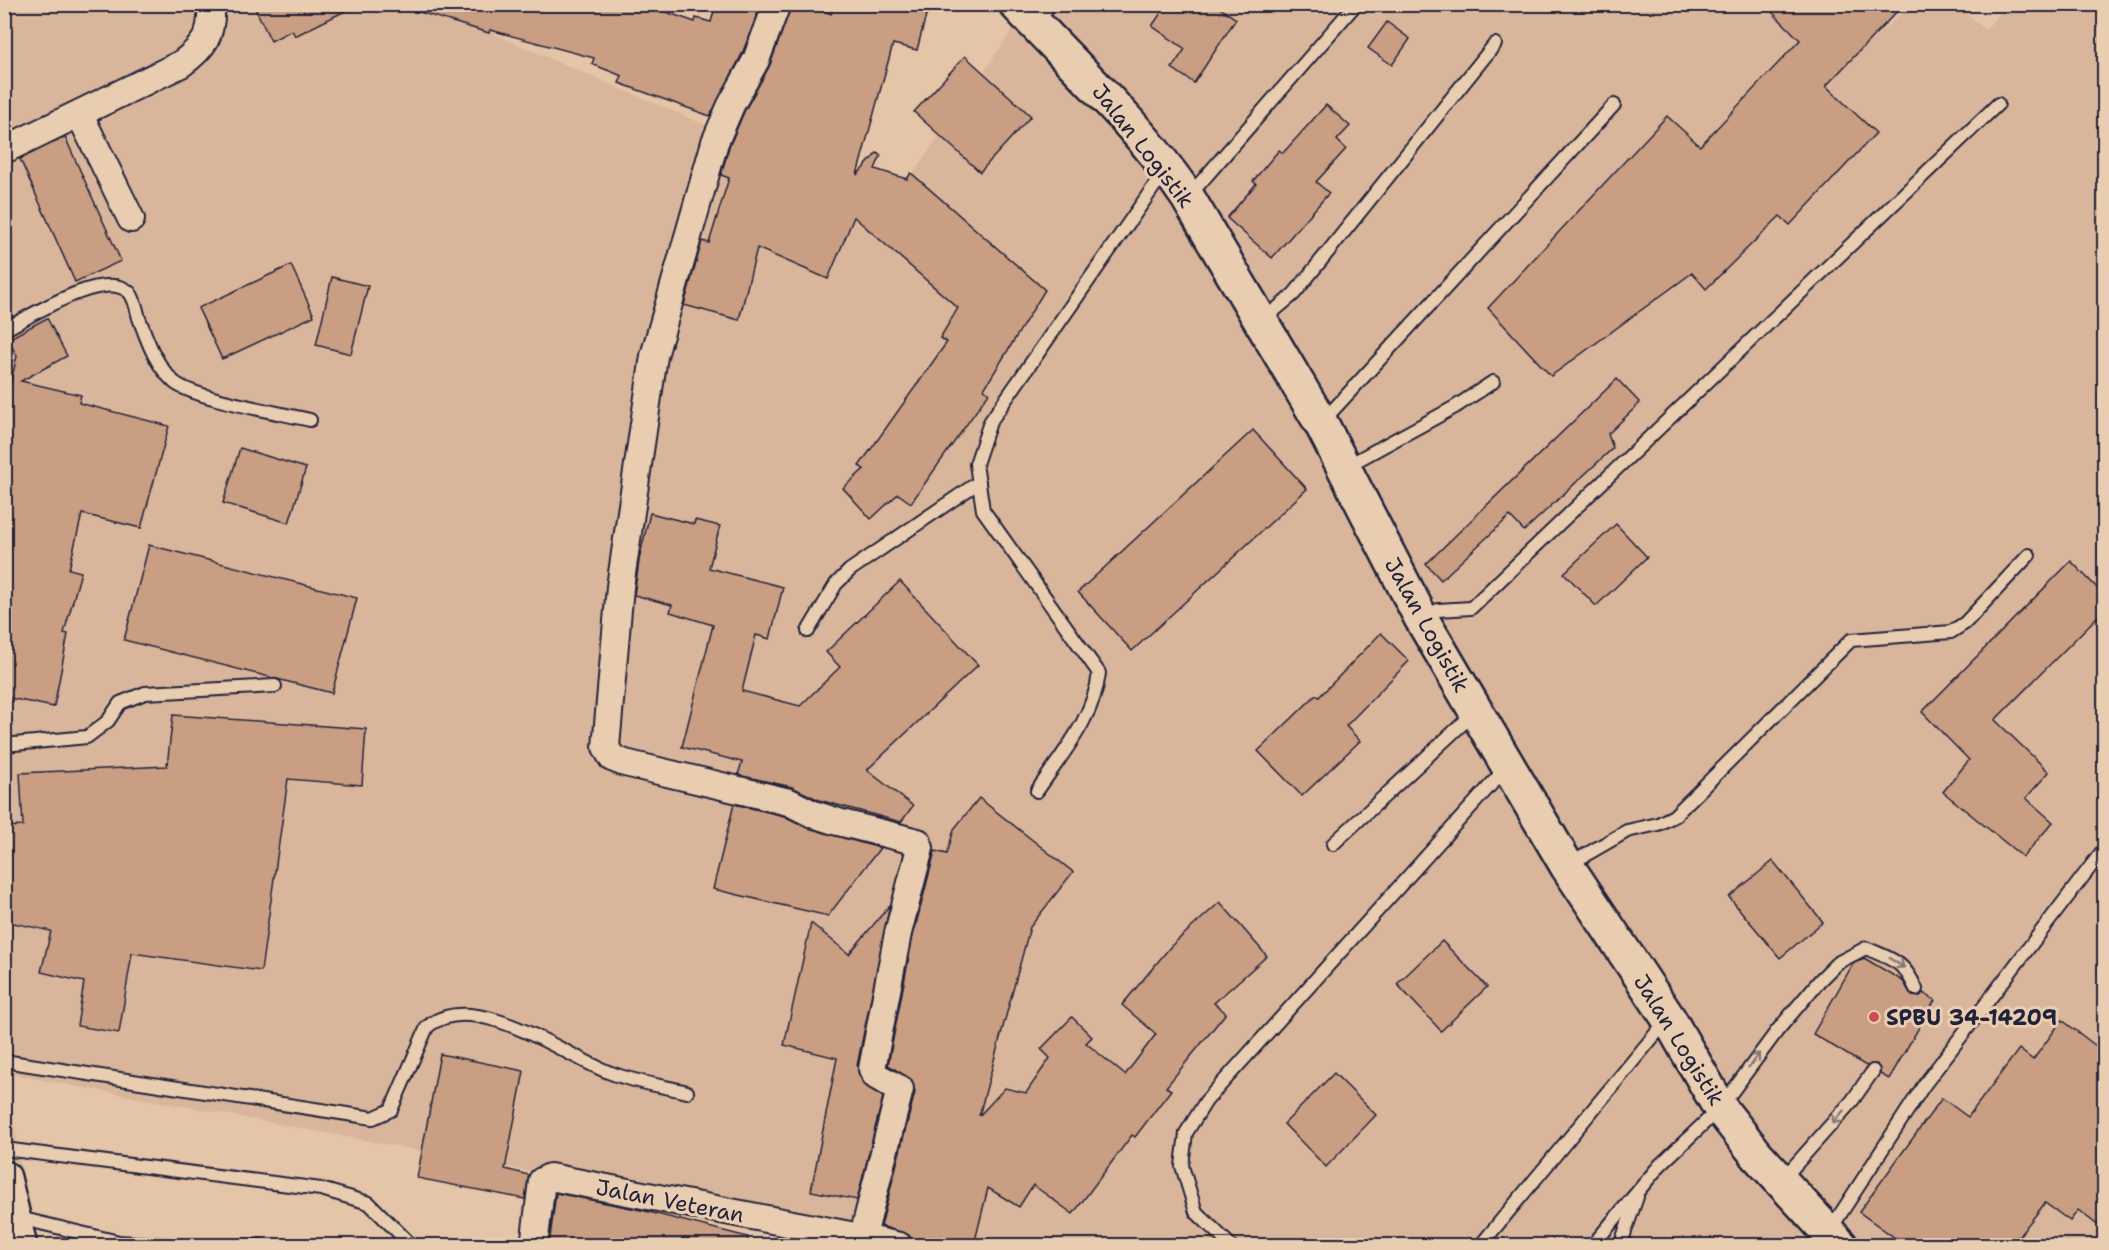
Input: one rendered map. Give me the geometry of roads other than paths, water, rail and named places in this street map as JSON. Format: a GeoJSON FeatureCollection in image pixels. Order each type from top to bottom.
{"type":"FeatureCollection","features":[{"type":"Feature","properties":{"kind":"main road","name":"Jalan Logistik"},"geometry":{"type":"LineString","coordinates":[[1034,12],[1102,90],[1180,186],[1321,423],[1421,618],[1507,767],[1568,866],[1669,1019],[1720,1108],[1834,1239]]}},
{"type":"Feature","properties":{"kind":"main road"},"geometry":{"type":"LineString","coordinates":[[4,1178],[14,1231]]}},
{"type":"Feature","properties":{"kind":"street"},"geometry":{"type":"LineString","coordinates":[[4,150],[181,64],[201,49],[209,29],[211,4]]}},
{"type":"Feature","properties":{"kind":"street"},"geometry":{"type":"LineString","coordinates":[[777,4],[756,60],[731,105],[715,142],[654,356],[620,587],[606,747],[612,758],[625,763],[789,802],[813,814],[918,842],[920,848],[898,933],[872,1069],[876,1076],[900,1089],[859,1234],[899,1245]]}},
{"type":"Feature","properties":{"kind":"street"},"geometry":{"type":"LineString","coordinates":[[80,115],[131,219]]}},
{"type":"Feature","properties":{"kind":"street","name":"Jalan Veteran"},"geometry":{"type":"LineString","coordinates":[[534,1245],[542,1181],[550,1177],[859,1234]]}},
{"type":"Feature","properties":{"kind":"lane"},"geometry":{"type":"LineString","coordinates":[[1037,791],[1088,715],[1097,694],[1099,673],[983,510],[976,465],[990,422],[1155,185],[1180,186],[1356,4]]}},
{"type":"Feature","properties":{"kind":"lane"},"geometry":{"type":"LineString","coordinates":[[1261,321],[1294,294],[1495,44]]}},
{"type":"Feature","properties":{"kind":"lane"},"geometry":{"type":"LineString","coordinates":[[1421,618],[1437,610],[1471,608],[1998,104]]}},
{"type":"Feature","properties":{"kind":"lane"},"geometry":{"type":"LineString","coordinates":[[1321,423],[1614,105]]}},
{"type":"Feature","properties":{"kind":"lane"},"geometry":{"type":"LineString","coordinates":[[4,330],[66,298],[99,285],[116,286],[132,295],[155,361],[175,383],[193,393],[310,420]]}},
{"type":"Feature","properties":{"kind":"lane"},"geometry":{"type":"LineString","coordinates":[[1344,468],[1455,407],[1493,382]]}},
{"type":"Feature","properties":{"kind":"lane"},"geometry":{"type":"LineString","coordinates":[[808,631],[836,584],[850,570],[979,482]]}},
{"type":"Feature","properties":{"kind":"lane"},"geometry":{"type":"LineString","coordinates":[[1568,866],[1627,831],[1658,824],[1674,816],[1851,640],[1951,632],[1965,623],[2029,555]]}},
{"type":"Feature","properties":{"kind":"lane"},"geometry":{"type":"LineString","coordinates":[[4,746],[87,737],[108,721],[120,703],[145,693],[275,686]]}},
{"type":"Feature","properties":{"kind":"lane"},"geometry":{"type":"LineString","coordinates":[[1333,844],[1475,712]]}},
{"type":"Feature","properties":{"kind":"lane"},"geometry":{"type":"LineString","coordinates":[[1231,1245],[1196,1212],[1182,1166],[1186,1133],[1206,1101],[1507,767]]}},
{"type":"Feature","properties":{"kind":"lane"},"geometry":{"type":"LineString","coordinates":[[1834,1239],[1924,1085],[2104,849]]}},
{"type":"Feature","properties":{"kind":"lane"},"geometry":{"type":"LineString","coordinates":[[1592,1245],[1660,1165],[1720,1108],[1777,1031],[1820,980],[1854,953],[1866,948],[1893,959],[1908,970],[1916,989]]}},
{"type":"Feature","properties":{"kind":"lane"},"geometry":{"type":"LineString","coordinates":[[4,1061],[373,1118],[391,1110],[427,1027],[437,1018],[449,1015],[504,1021],[610,1073],[687,1092]]}},
{"type":"Feature","properties":{"kind":"lane"},"geometry":{"type":"LineString","coordinates":[[1480,1245],[1669,1019]]}},
{"type":"Feature","properties":{"kind":"lane"},"geometry":{"type":"LineString","coordinates":[[1782,1181],[1852,1101],[1873,1071]]}},
{"type":"Feature","properties":{"kind":"lane"},"geometry":{"type":"LineString","coordinates":[[4,1149],[321,1189],[369,1203],[412,1245]]}},
{"type":"Feature","properties":{"kind":"lane"},"geometry":{"type":"LineString","coordinates":[[1620,1245],[1640,1190]]}},
{"type":"Feature","properties":{"kind":"lane"},"geometry":{"type":"LineString","coordinates":[[14,1231],[119,1242],[185,1245]]}},
{"type":"Feature","properties":{"kind":"lane"},"geometry":{"type":"LineString","coordinates":[[211,1245],[262,1245]]}},
{"type":"Feature","properties":{"kind":"place","name":"SPBU 34-14209"},"geometry":{"type":"Point","coordinates":[1874,1017]}}]}
